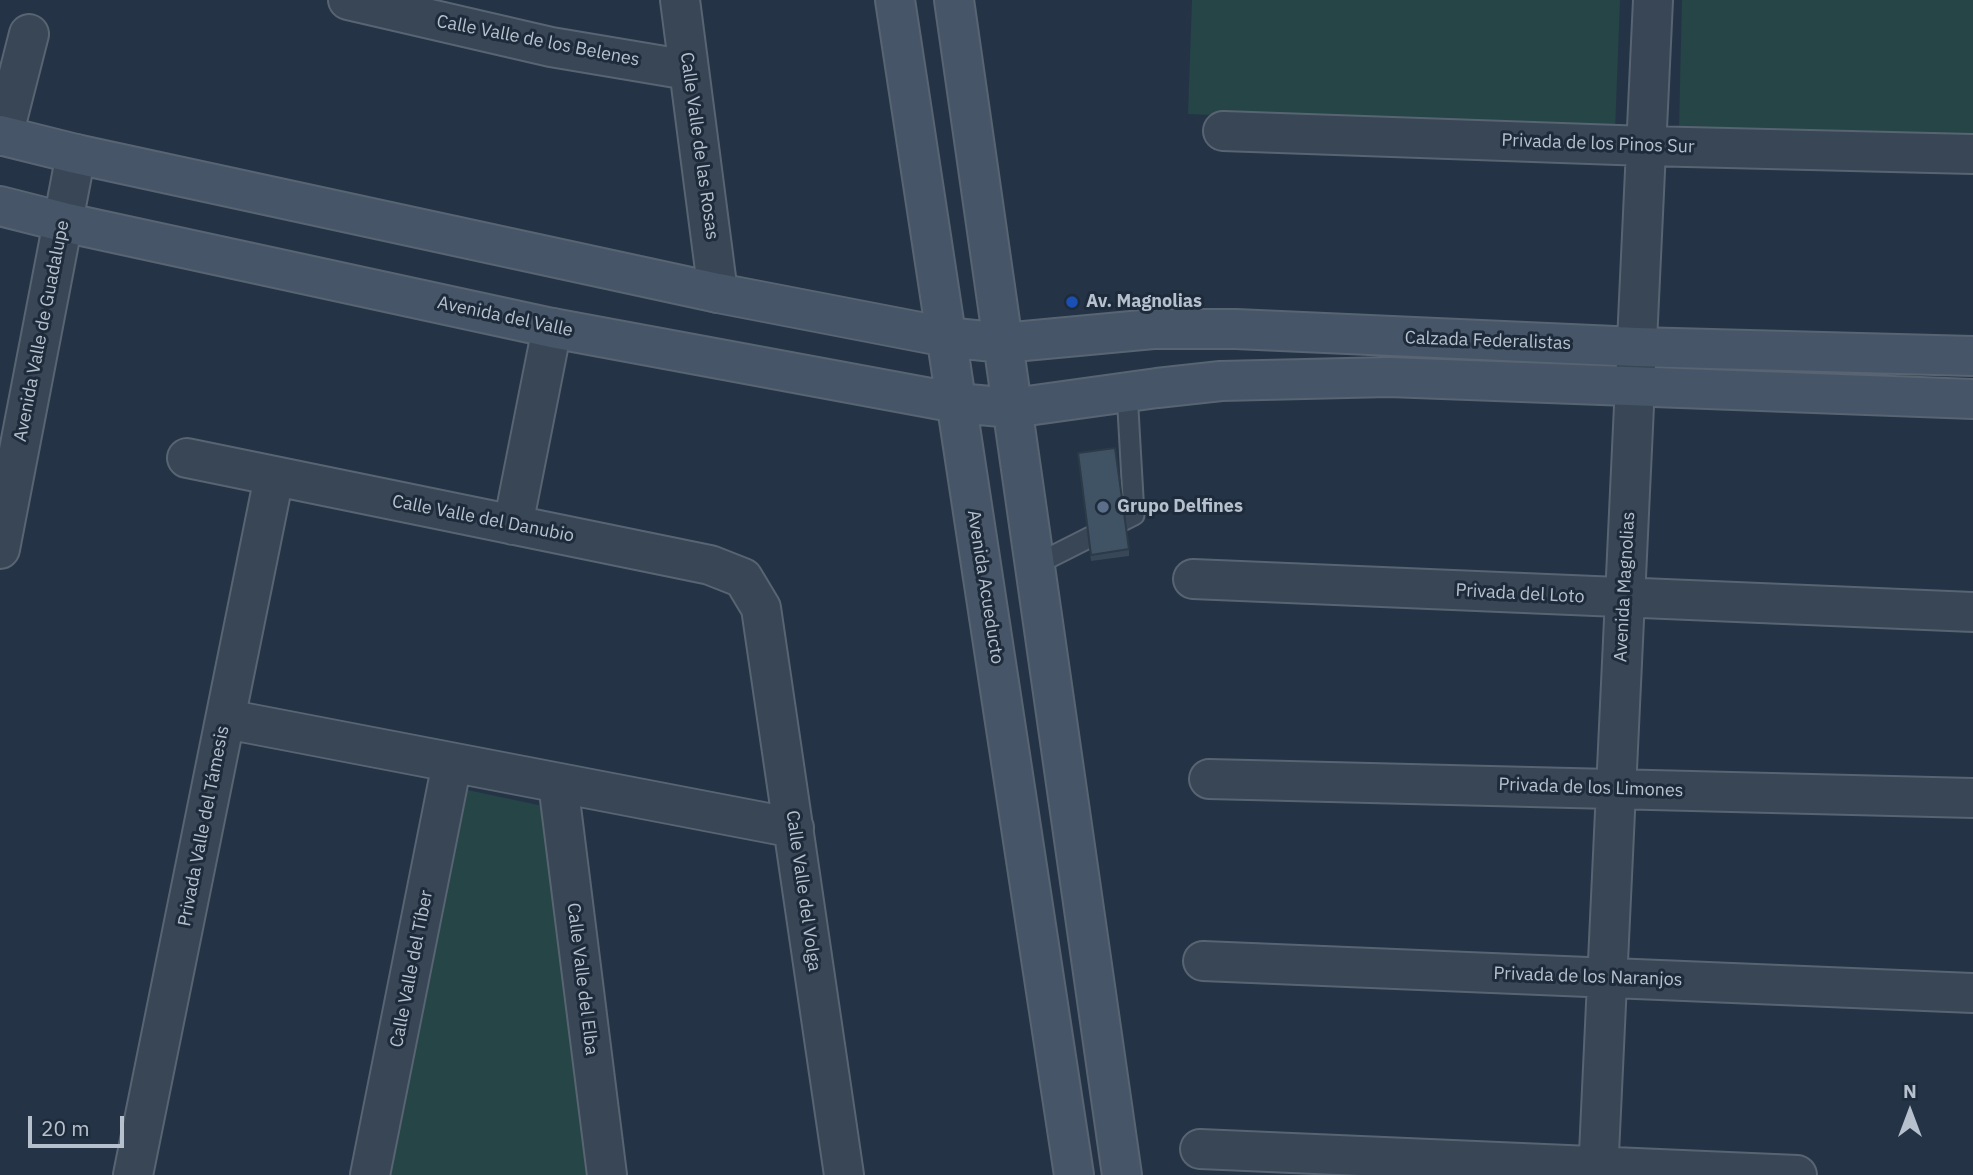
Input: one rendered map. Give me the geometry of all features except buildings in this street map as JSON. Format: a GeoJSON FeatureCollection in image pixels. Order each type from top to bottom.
{"type":"FeatureCollection","features":[{"type":"Feature","properties":{"kind":"street","name":"Calle Valle de los Belenes"},"geometry":{"type":"LineString","coordinates":[[348,0],[551,47],[688,70]]}},
{"type":"Feature","properties":{"kind":"street","name":"Calle Valle de las Rosas"},"geometry":{"type":"LineString","coordinates":[[680,0],[718,293]]}},
{"type":"Feature","properties":{"kind":"street","name":"Avenida Acueducto"},"geometry":{"type":"LineString","coordinates":[[895,0],[1074,1175]]}},
{"type":"Feature","properties":{"kind":"street"},"geometry":{"type":"LineString","coordinates":[[954,0],[1122,1175]]}},
{"type":"Feature","properties":{"kind":"street","name":"Avenida Magnolias"},"geometry":{"type":"LineString","coordinates":[[1598,1171],[1653,0]]}},
{"type":"Feature","properties":{"kind":"street"},"geometry":{"type":"LineString","coordinates":[[29,34],[2,135],[76,154],[718,293],[946,337],[1003,343]]}},
{"type":"Feature","properties":{"kind":"street","name":"Privada de los Pinos Sur"},"geometry":{"type":"LineString","coordinates":[[1223,131],[1973,154]]}},
{"type":"Feature","properties":{"kind":"street","name":"Avenida Valle de Guadalupe"},"geometry":{"type":"LineString","coordinates":[[0,549],[76,154]]}},
{"type":"Feature","properties":{"kind":"street","name":"Avenida del Valle"},"geometry":{"type":"LineString","coordinates":[[0,206],[552,328],[957,403],[1013,408]]}},
{"type":"Feature","properties":{"kind":"street"},"geometry":{"type":"LineString","coordinates":[[513,524],[552,328]]}},
{"type":"Feature","properties":{"kind":"street"},"geometry":{"type":"LineString","coordinates":[[1142,390],[1153,329]]}},
{"type":"Feature","properties":{"kind":"street","name":"Calzada Federalistas"},"geometry":{"type":"LineString","coordinates":[[1003,343],[1153,329],[1236,329],[1637,347],[1973,356]]}},
{"type":"Feature","properties":{"kind":"street"},"geometry":{"type":"LineString","coordinates":[[1390,377],[1391,336]]}},
{"type":"Feature","properties":{"kind":"street"},"geometry":{"type":"LineString","coordinates":[[1013,408],[1222,381],[1390,377],[1973,399]]}},
{"type":"Feature","properties":{"kind":"street","name":"Calle Valle del Danubio"},"geometry":{"type":"LineString","coordinates":[[187,458],[710,565],[743,578],[761,608]]}},
{"type":"Feature","properties":{"kind":"street","name":"Privada Valle del Támesis"},"geometry":{"type":"LineString","coordinates":[[134,1175],[274,477]]}},
{"type":"Feature","properties":{"kind":"street","name":"Privada del Loto"},"geometry":{"type":"LineString","coordinates":[[1193,579],[1973,612]]}},
{"type":"Feature","properties":{"kind":"street","name":"Calle Valle del Volga"},"geometry":{"type":"LineString","coordinates":[[761,608],[844,1175]]}},
{"type":"Feature","properties":{"kind":"street"},"geometry":{"type":"LineString","coordinates":[[226,719],[794,828]]}},
{"type":"Feature","properties":{"kind":"street","name":"Calle Valle del Tíber"},"geometry":{"type":"LineString","coordinates":[[370,1175],[452,763]]}},
{"type":"Feature","properties":{"kind":"street","name":"Privada de los Limones"},"geometry":{"type":"LineString","coordinates":[[1209,779],[1973,798]]}},
{"type":"Feature","properties":{"kind":"street","name":"Calle Valle del Elba"},"geometry":{"type":"LineString","coordinates":[[558,783],[607,1175]]}},
{"type":"Feature","properties":{"kind":"street","name":"Privada de los Naranjos"},"geometry":{"type":"LineString","coordinates":[[1203,961],[1973,993]]}},
{"type":"Feature","properties":{"kind":"street"},"geometry":{"type":"LineString","coordinates":[[1200,1149],[1598,1171],[1797,1175]]}},
{"type":"Feature","properties":{"kind":"lane"},"geometry":{"type":"LineString","coordinates":[[1035,565],[1134,515],[1142,390]]}},
{"type":"Feature","properties":{"kind":"green space"},"geometry":{"type":"Polygon","coordinates":[[[1192,0],[1620,0],[1615,131],[1188,114],[1192,0]]]}},
{"type":"Feature","properties":{"kind":"green space"},"geometry":{"type":"Polygon","coordinates":[[[1682,0],[1973,0],[1973,136],[1679,128],[1682,0]]]}},
{"type":"Feature","properties":{"kind":"green space"},"geometry":{"type":"Polygon","coordinates":[[[458,788],[543,806],[590,1175],[383,1175],[458,788]]]}},
{"type":"Feature","properties":{"kind":"place","name":"Av. Magnolias"},"geometry":{"type":"Point","coordinates":[1072,302]}},
{"type":"Feature","properties":{"kind":"place","name":"Grupo Delfines"},"geometry":{"type":"Point","coordinates":[1103,507]}}]}
